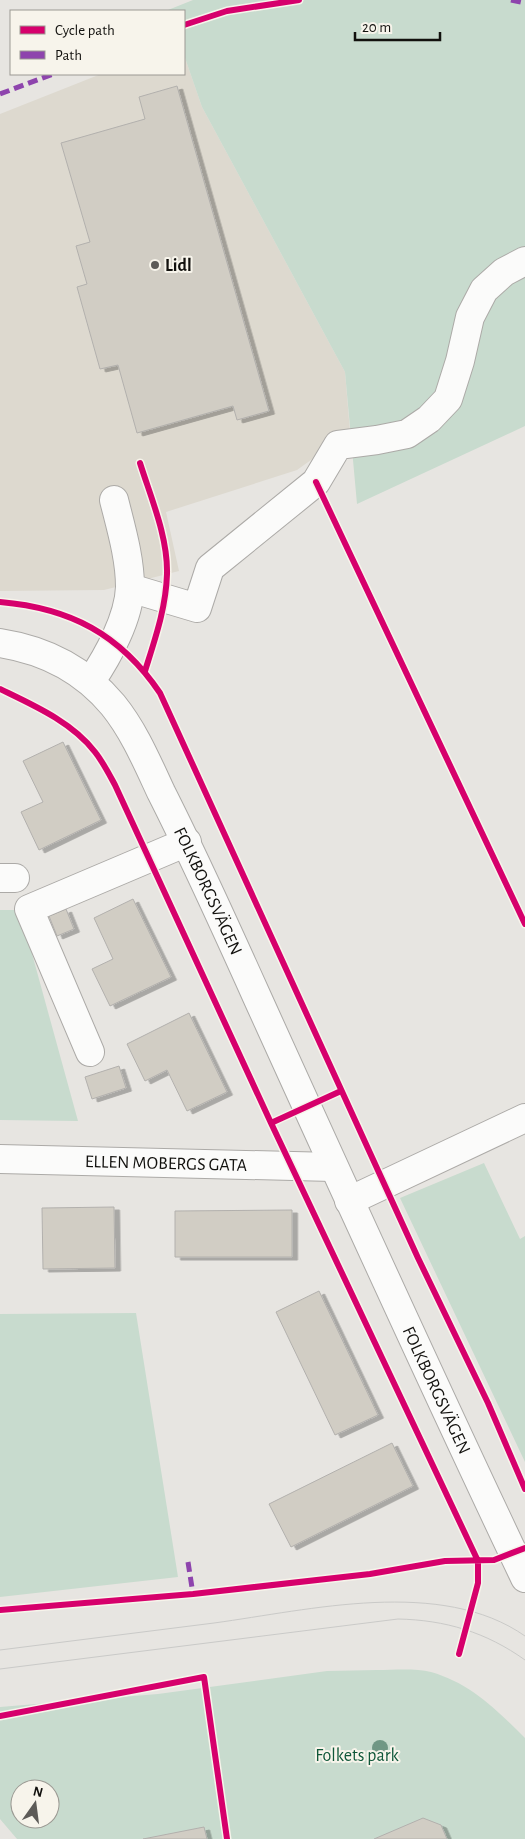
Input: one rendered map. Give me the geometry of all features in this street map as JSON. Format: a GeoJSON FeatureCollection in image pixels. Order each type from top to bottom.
{"type":"FeatureCollection","features":[{"type":"Feature","properties":{"kind":"street"},"geometry":{"type":"LineString","coordinates":[[130,588],[197,608],[210,568],[316,482],[338,444],[407,434],[430,419],[448,399],[460,361],[470,317],[484,290],[504,272],[525,261]]}},
{"type":"Feature","properties":{"kind":"street"},"geometry":{"type":"LineString","coordinates":[[91,682],[114,642],[130,588],[127,556],[114,500]]}},
{"type":"Feature","properties":{"kind":"street","name":"FOLKBORGSVÄGEN"},"geometry":{"type":"LineString","coordinates":[[0,643],[19,646],[51,657],[91,682],[128,726],[187,842],[333,1167],[525,1578]]}},
{"type":"Feature","properties":{"kind":"street"},"geometry":{"type":"LineString","coordinates":[[90,1052],[29,909],[187,842]]}},
{"type":"Feature","properties":{"kind":"street"},"geometry":{"type":"LineString","coordinates":[[349,1201],[525,1118]]}},
{"type":"Feature","properties":{"kind":"street","name":"ELLEN MOBERGS GATA"},"geometry":{"type":"LineString","coordinates":[[0,1159],[333,1167]]}},
{"type":"Feature","properties":{"kind":"shaded area"},"geometry":{"type":"Polygon","coordinates":[[[185,58],[202,107],[345,372],[350,432],[297,470],[166,512],[179,571],[104,590],[0,591],[0,114],[98,75],[185,75],[185,58]]]}},
{"type":"Feature","properties":{"kind":"green space"},"geometry":{"type":"Polygon","coordinates":[[[193,0],[525,0],[525,426],[357,504],[345,372],[202,107],[185,58],[185,10],[168,10],[193,0]]]}},
{"type":"Feature","properties":{"kind":"green space"},"geometry":{"type":"Polygon","coordinates":[[[0,910],[20,910],[78,1121],[0,1120],[0,910]]]}},
{"type":"Feature","properties":{"kind":"green space"},"geometry":{"type":"Polygon","coordinates":[[[484,1163],[520,1239],[525,1236],[525,1462],[400,1198],[484,1163]]]}},
{"type":"Feature","properties":{"kind":"green space"},"geometry":{"type":"Polygon","coordinates":[[[136,1313],[178,1577],[0,1597],[0,1314],[136,1313]]]}},
{"type":"Feature","properties":{"kind":"green space","name":"Folkets park"},"geometry":{"type":"Polygon","coordinates":[[[418,1670],[445,1677],[470,1690],[482,1699],[525,1738],[525,1839],[17,1839],[0,1819],[0,1707],[158,1694],[327,1671],[418,1670]]]}},
{"type":"Feature","properties":{"kind":"building","name":"Lidl"},"geometry":{"type":"Polygon","coordinates":[[[177,86],[269,411],[237,420],[233,406],[137,433],[118,365],[100,369],[77,287],[87,284],[76,246],[90,242],[61,143],[145,119],[139,97],[177,86]]]}},
{"type":"Feature","properties":{"kind":"building"},"geometry":{"type":"Polygon","coordinates":[[[63,742],[101,820],[39,850],[21,812],[43,802],[23,761],[63,742]]]}},
{"type":"Feature","properties":{"kind":"building"},"geometry":{"type":"Polygon","coordinates":[[[133,899],[171,977],[110,1006],[92,969],[113,959],[94,918],[133,899]]]}},
{"type":"Feature","properties":{"kind":"building"},"geometry":{"type":"Polygon","coordinates":[[[66,909],[74,929],[57,936],[49,916],[66,909]]]}},
{"type":"Feature","properties":{"kind":"building"},"geometry":{"type":"Polygon","coordinates":[[[189,1013],[227,1092],[187,1111],[167,1070],[145,1081],[127,1044],[189,1013]]]}},
{"type":"Feature","properties":{"kind":"building"},"geometry":{"type":"Polygon","coordinates":[[[119,1066],[126,1088],[92,1099],[85,1077],[119,1066]]]}},
{"type":"Feature","properties":{"kind":"building"},"geometry":{"type":"Polygon","coordinates":[[[114,1207],[115,1268],[43,1269],[42,1208],[114,1207]]]}},
{"type":"Feature","properties":{"kind":"building"},"geometry":{"type":"Polygon","coordinates":[[[292,1210],[292,1257],[175,1257],[175,1211],[292,1210]]]}},
{"type":"Feature","properties":{"kind":"building"},"geometry":{"type":"Polygon","coordinates":[[[319,1291],[378,1415],[335,1435],[276,1312],[319,1291]]]}},
{"type":"Feature","properties":{"kind":"building"},"geometry":{"type":"Polygon","coordinates":[[[392,1443],[413,1486],[291,1547],[269,1504],[392,1443]]]}},
{"type":"Feature","properties":{"kind":"building"},"geometry":{"type":"Polygon","coordinates":[[[423,1818],[441,1825],[447,1839],[374,1839],[423,1818]]]}},
{"type":"Feature","properties":{"kind":"building"},"geometry":{"type":"Polygon","coordinates":[[[204,1827],[207,1839],[143,1839],[204,1827]]]}},
{"type":"Feature","properties":{"kind":"tram line"},"geometry":{"type":"LineString","coordinates":[[0,1650],[214,1623],[291,1611],[374,1602],[415,1603],[454,1607],[491,1618],[525,1636]]}},
{"type":"Feature","properties":{"kind":"tram line"},"geometry":{"type":"LineString","coordinates":[[0,1669],[398,1619],[432,1622],[464,1629],[495,1642],[525,1660]]}},
{"type":"Feature","properties":{"kind":"marked path"},"geometry":{"type":"LineString","coordinates":[[511,0],[525,3]]}},
{"type":"Feature","properties":{"kind":"marked path"},"geometry":{"type":"LineString","coordinates":[[0,94],[50,75]]}},
{"type":"Feature","properties":{"kind":"marked path"},"geometry":{"type":"LineString","coordinates":[[188,1562],[193,1594]]}},
{"type":"Feature","properties":{"kind":"cycle path"},"geometry":{"type":"LineString","coordinates":[[185,25],[227,11],[299,0]]}},
{"type":"Feature","properties":{"kind":"cycle path"},"geometry":{"type":"LineString","coordinates":[[140,463],[162,532],[167,560],[166,587],[162,611],[145,671]]}},
{"type":"Feature","properties":{"kind":"cycle path"},"geometry":{"type":"LineString","coordinates":[[316,482],[525,924]]}},
{"type":"Feature","properties":{"kind":"cycle path"},"geometry":{"type":"LineString","coordinates":[[0,602],[49,610],[91,628],[110,640],[128,655],[145,672],[160,693],[418,1258],[488,1403],[525,1489]]}},
{"type":"Feature","properties":{"kind":"cycle path"},"geometry":{"type":"LineString","coordinates":[[0,689],[51,715],[86,741],[106,768],[115,785],[271,1123],[478,1561],[478,1583],[459,1654]]}},
{"type":"Feature","properties":{"kind":"cycle path"},"geometry":{"type":"LineString","coordinates":[[271,1123],[341,1091]]}},
{"type":"Feature","properties":{"kind":"cycle path"},"geometry":{"type":"LineString","coordinates":[[0,1610],[193,1594],[370,1574],[445,1561],[494,1560],[525,1548]]}},
{"type":"Feature","properties":{"kind":"cycle path"},"geometry":{"type":"LineString","coordinates":[[0,1716],[204,1677],[227,1839]]}},
{"type":"Feature","properties":{"kind":"place","name":"Lidl"},"geometry":{"type":"Point","coordinates":[155,265]}}]}
